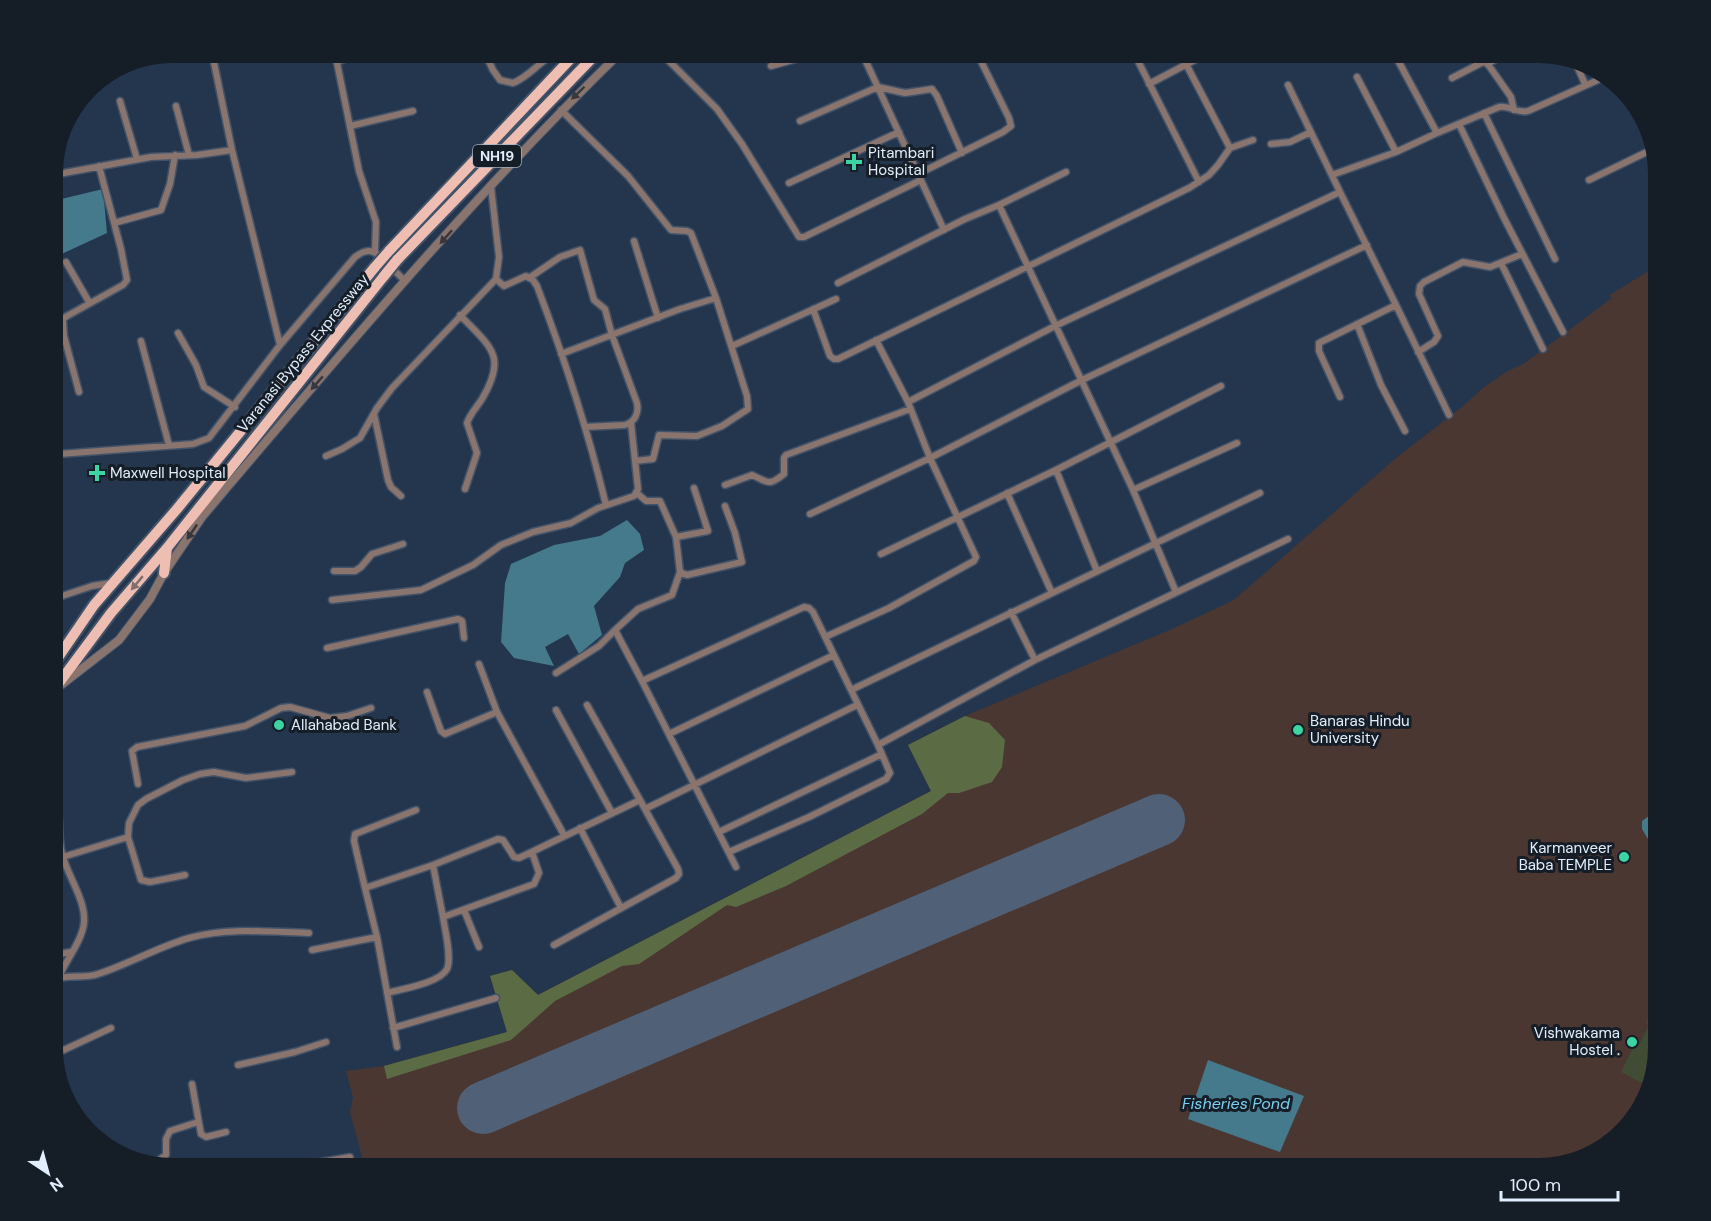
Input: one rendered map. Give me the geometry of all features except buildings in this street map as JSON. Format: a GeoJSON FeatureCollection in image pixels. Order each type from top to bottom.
{"type":"FeatureCollection","features":[{"type":"Feature","properties":{"kind":"highway","name":"Varanasi Bypass Expressway"},"geometry":{"type":"LineString","coordinates":[[63,650],[94,605],[375,267],[566,63]]}},
{"type":"Feature","properties":{"kind":"highway","name":"Varanasi Bypass Expressway"},"geometry":{"type":"LineString","coordinates":[[63,678],[111,613],[167,548],[397,260],[586,63]]}},
{"type":"Feature","properties":{"kind":"highway"},"geometry":{"type":"LineString","coordinates":[[164,573],[167,548]]}},
{"type":"Feature","properties":{"kind":"street"},"geometry":{"type":"LineString","coordinates":[[215,63],[232,150],[280,345]]}},
{"type":"Feature","properties":{"kind":"street"},"geometry":{"type":"LineString","coordinates":[[337,63],[359,171],[376,222],[375,251]]}},
{"type":"Feature","properties":{"kind":"street"},"geometry":{"type":"LineString","coordinates":[[490,63],[500,80],[513,83],[523,78],[540,63]]}},
{"type":"Feature","properties":{"kind":"street"},"geometry":{"type":"LineString","coordinates":[[63,683],[119,640],[150,599],[164,573],[202,517],[405,281],[561,110],[609,63]]}},
{"type":"Feature","properties":{"kind":"street"},"geometry":{"type":"LineString","coordinates":[[672,63],[717,109],[742,144],[799,237],[804,237],[919,177],[1011,126],[982,63]]}},
{"type":"Feature","properties":{"kind":"street"},"geometry":{"type":"LineString","coordinates":[[771,66],[781,63]]}},
{"type":"Feature","properties":{"kind":"street"},"geometry":{"type":"LineString","coordinates":[[867,63],[944,230]]}},
{"type":"Feature","properties":{"kind":"street"},"geometry":{"type":"LineString","coordinates":[[1139,63],[1199,182]]}},
{"type":"Feature","properties":{"kind":"street"},"geometry":{"type":"LineString","coordinates":[[1400,63],[1437,133]]}},
{"type":"Feature","properties":{"kind":"street"},"geometry":{"type":"LineString","coordinates":[[1452,78],[1484,63]]}},
{"type":"Feature","properties":{"kind":"street"},"geometry":{"type":"LineString","coordinates":[[1487,63],[1511,97],[1514,110]]}},
{"type":"Feature","properties":{"kind":"street"},"geometry":{"type":"LineString","coordinates":[[1149,84],[1186,64],[1230,148]]}},
{"type":"Feature","properties":{"kind":"street"},"geometry":{"type":"LineString","coordinates":[[1580,71],[1586,84]]}},
{"type":"Feature","properties":{"kind":"street"},"geometry":{"type":"LineString","coordinates":[[1357,77],[1396,153]]}},
{"type":"Feature","properties":{"kind":"street"},"geometry":{"type":"LineString","coordinates":[[1332,175],[1396,153],[1437,133],[1503,106],[1521,112],[1528,111],[1596,80]]}},
{"type":"Feature","properties":{"kind":"street"},"geometry":{"type":"LineString","coordinates":[[1288,85],[1449,414]]}},
{"type":"Feature","properties":{"kind":"street"},"geometry":{"type":"LineString","coordinates":[[800,121],[878,87],[905,93],[926,89],[935,92],[962,153]]}},
{"type":"Feature","properties":{"kind":"street"},"geometry":{"type":"LineString","coordinates":[[120,101],[137,159]]}},
{"type":"Feature","properties":{"kind":"street"},"geometry":{"type":"LineString","coordinates":[[176,106],[189,155]]}},
{"type":"Feature","properties":{"kind":"street"},"geometry":{"type":"LineString","coordinates":[[561,110],[628,176],[670,230],[691,233],[716,298],[749,402],[748,409],[722,426],[697,436],[659,435],[653,459],[635,460]]}},
{"type":"Feature","properties":{"kind":"street"},"geometry":{"type":"LineString","coordinates":[[350,126],[413,111]]}},
{"type":"Feature","properties":{"kind":"street"},"geometry":{"type":"LineString","coordinates":[[1484,113],[1555,259]]}},
{"type":"Feature","properties":{"kind":"street"},"geometry":{"type":"LineString","coordinates":[[1459,124],[1563,332]]}},
{"type":"Feature","properties":{"kind":"street"},"geometry":{"type":"LineString","coordinates":[[789,183],[898,132]]}},
{"type":"Feature","properties":{"kind":"street"},"geometry":{"type":"LineString","coordinates":[[1271,144],[1290,142],[1311,132]]}},
{"type":"Feature","properties":{"kind":"street"},"geometry":{"type":"LineString","coordinates":[[813,309],[830,356],[838,359],[1199,182],[1218,165],[1230,148],[1253,140]]}},
{"type":"Feature","properties":{"kind":"street"},"geometry":{"type":"LineString","coordinates":[[63,173],[137,159],[232,150]]}},
{"type":"Feature","properties":{"kind":"street"},"geometry":{"type":"LineString","coordinates":[[1589,180],[1646,153]]}},
{"type":"Feature","properties":{"kind":"street"},"geometry":{"type":"LineString","coordinates":[[114,223],[161,210],[170,184],[175,156]]}},
{"type":"Feature","properties":{"kind":"street"},"geometry":{"type":"LineString","coordinates":[[79,392],[64,336],[63,319],[89,302],[123,285],[127,280],[99,166]]}},
{"type":"Feature","properties":{"kind":"street"},"geometry":{"type":"LineString","coordinates":[[838,283],[1066,172]]}},
{"type":"Feature","properties":{"kind":"street"},"geometry":{"type":"LineString","coordinates":[[326,456],[360,438],[374,413],[396,383],[496,279],[499,258],[491,187]]}},
{"type":"Feature","properties":{"kind":"street"},"geometry":{"type":"LineString","coordinates":[[724,485],[752,475],[763,482],[770,483],[784,474],[786,455],[909,406],[1056,326],[1340,192]]}},
{"type":"Feature","properties":{"kind":"street"},"geometry":{"type":"LineString","coordinates":[[999,205],[1133,490],[1176,592]]}},
{"type":"Feature","properties":{"kind":"street"},"geometry":{"type":"LineString","coordinates":[[634,241],[658,318]]}},
{"type":"Feature","properties":{"kind":"street"},"geometry":{"type":"LineString","coordinates":[[810,514],[930,458],[1082,380],[1367,245]]}},
{"type":"Feature","properties":{"kind":"street"},"geometry":{"type":"LineString","coordinates":[[529,278],[560,257],[580,250],[594,300],[605,309],[638,408],[631,423],[637,493],[646,501],[660,501],[676,537],[680,572],[672,595],[645,605],[588,654],[556,673]]}},
{"type":"Feature","properties":{"kind":"street"},"geometry":{"type":"LineString","coordinates":[[63,454],[193,444],[209,438],[280,345],[362,251],[375,251],[405,281]]}},
{"type":"Feature","properties":{"kind":"street"},"geometry":{"type":"LineString","coordinates":[[1418,352],[1434,342],[1438,336],[1419,294],[1420,286],[1424,282],[1462,262],[1484,267],[1522,254]]}},
{"type":"Feature","properties":{"kind":"street"},"geometry":{"type":"LineString","coordinates":[[66,262],[89,302]]}},
{"type":"Feature","properties":{"kind":"street"},"geometry":{"type":"LineString","coordinates":[[1501,263],[1543,349]]}},
{"type":"Feature","properties":{"kind":"street"},"geometry":{"type":"LineString","coordinates":[[496,279],[504,286],[522,277],[529,278],[537,286],[585,428],[606,505]]}},
{"type":"Feature","properties":{"kind":"street"},"geometry":{"type":"LineString","coordinates":[[561,354],[716,298]]}},
{"type":"Feature","properties":{"kind":"street"},"geometry":{"type":"LineString","coordinates":[[732,346],[836,299]]}},
{"type":"Feature","properties":{"kind":"street"},"geometry":{"type":"LineString","coordinates":[[1340,397],[1318,347],[1319,343],[1396,305]]}},
{"type":"Feature","properties":{"kind":"street"},"geometry":{"type":"LineString","coordinates":[[460,315],[490,347],[495,369],[489,387],[467,423],[477,453],[465,489]]}},
{"type":"Feature","properties":{"kind":"street"},"geometry":{"type":"LineString","coordinates":[[1357,324],[1381,385],[1405,430]]}},
{"type":"Feature","properties":{"kind":"street"},"geometry":{"type":"LineString","coordinates":[[178,333],[204,387],[235,406]]}},
{"type":"Feature","properties":{"kind":"street"},"geometry":{"type":"LineString","coordinates":[[825,636],[889,608],[974,561],[976,557],[930,458],[909,406],[876,340]]}},
{"type":"Feature","properties":{"kind":"street"},"geometry":{"type":"LineString","coordinates":[[141,341],[169,445]]}},
{"type":"Feature","properties":{"kind":"street"},"geometry":{"type":"LineString","coordinates":[[881,554],[1056,470],[1221,386]]}},
{"type":"Feature","properties":{"kind":"street"},"geometry":{"type":"LineString","coordinates":[[374,413],[388,480],[391,487],[401,496]]}},
{"type":"Feature","properties":{"kind":"street"},"geometry":{"type":"LineString","coordinates":[[585,428],[631,423]]}},
{"type":"Feature","properties":{"kind":"street"},"geometry":{"type":"LineString","coordinates":[[1133,490],[1237,443]]}},
{"type":"Feature","properties":{"kind":"street"},"geometry":{"type":"LineString","coordinates":[[1056,470],[1096,571]]}},
{"type":"Feature","properties":{"kind":"street"},"geometry":{"type":"LineString","coordinates":[[676,537],[708,531],[693,488]]}},
{"type":"Feature","properties":{"kind":"street"},"geometry":{"type":"LineString","coordinates":[[332,600],[421,590],[473,565],[501,545],[533,532],[571,523],[606,505],[637,493]]}},
{"type":"Feature","properties":{"kind":"street"},"geometry":{"type":"LineString","coordinates":[[851,690],[1260,493]]}},
{"type":"Feature","properties":{"kind":"street"},"geometry":{"type":"LineString","coordinates":[[1007,494],[1052,593]]}},
{"type":"Feature","properties":{"kind":"street"},"geometry":{"type":"LineString","coordinates":[[680,572],[687,575],[742,562],[725,506]]}},
{"type":"Feature","properties":{"kind":"street"},"geometry":{"type":"LineString","coordinates":[[878,745],[1035,660],[1288,539]]}},
{"type":"Feature","properties":{"kind":"street"},"geometry":{"type":"LineString","coordinates":[[333,571],[355,571],[372,554],[403,544]]}},
{"type":"Feature","properties":{"kind":"street"},"geometry":{"type":"LineString","coordinates":[[63,596],[92,586],[115,582]]}},
{"type":"Feature","properties":{"kind":"street"},"geometry":{"type":"LineString","coordinates":[[642,681],[804,607],[813,612],[890,773],[886,778],[809,817],[729,852]]}},
{"type":"Feature","properties":{"kind":"street"},"geometry":{"type":"LineString","coordinates":[[1011,612],[1035,660]]}},
{"type":"Feature","properties":{"kind":"street"},"geometry":{"type":"LineString","coordinates":[[327,648],[458,619],[462,621],[464,638]]}},
{"type":"Feature","properties":{"kind":"street"},"geometry":{"type":"LineString","coordinates":[[615,630],[696,784],[736,867]]}},
{"type":"Feature","properties":{"kind":"street"},"geometry":{"type":"LineString","coordinates":[[669,734],[834,655]]}},
{"type":"Feature","properties":{"kind":"street"},"geometry":{"type":"LineString","coordinates":[[479,664],[496,712],[564,835]]}},
{"type":"Feature","properties":{"kind":"street"},"geometry":{"type":"LineString","coordinates":[[427,692],[444,734],[496,712]]}},
{"type":"Feature","properties":{"kind":"street"},"geometry":{"type":"LineString","coordinates":[[554,945],[676,878],[678,874],[587,705]]}},
{"type":"Feature","properties":{"kind":"street"},"geometry":{"type":"LineString","coordinates":[[645,809],[857,705]]}},
{"type":"Feature","properties":{"kind":"street"},"geometry":{"type":"LineString","coordinates":[[138,783],[132,751],[138,747],[245,726],[281,708],[290,707],[330,718],[347,716],[371,708]]}},
{"type":"Feature","properties":{"kind":"street"},"geometry":{"type":"LineString","coordinates":[[556,710],[612,813]]}},
{"type":"Feature","properties":{"kind":"street"},"geometry":{"type":"LineString","coordinates":[[719,832],[882,754]]}},
{"type":"Feature","properties":{"kind":"street"},"geometry":{"type":"LineString","coordinates":[[185,875],[150,882],[141,880],[128,837],[129,823],[138,805],[183,780],[214,772],[246,778],[292,772]]}},
{"type":"Feature","properties":{"kind":"street"},"geometry":{"type":"LineString","coordinates":[[365,888],[433,865],[498,839],[503,840],[514,856],[519,858],[640,800]]}},
{"type":"Feature","properties":{"kind":"street"},"geometry":{"type":"LineString","coordinates":[[397,1047],[377,938],[354,842],[355,834],[416,810]]}},
{"type":"Feature","properties":{"kind":"street"},"geometry":{"type":"LineString","coordinates":[[580,828],[621,908]]}},
{"type":"Feature","properties":{"kind":"street"},"geometry":{"type":"LineString","coordinates":[[63,856],[128,837]]}},
{"type":"Feature","properties":{"kind":"street"},"geometry":{"type":"LineString","coordinates":[[443,917],[534,884],[539,873],[532,852]]}},
{"type":"Feature","properties":{"kind":"street"},"geometry":{"type":"LineString","coordinates":[[63,859],[83,913],[83,930],[63,966]]}},
{"type":"Feature","properties":{"kind":"street"},"geometry":{"type":"LineString","coordinates":[[387,993],[433,980],[447,969],[449,961],[433,865]]}},
{"type":"Feature","properties":{"kind":"street"},"geometry":{"type":"LineString","coordinates":[[464,910],[479,947]]}},
{"type":"Feature","properties":{"kind":"street"},"geometry":{"type":"LineString","coordinates":[[63,977],[97,975],[188,938],[224,932],[309,933]]}},
{"type":"Feature","properties":{"kind":"street"},"geometry":{"type":"LineString","coordinates":[[312,950],[377,938]]}},
{"type":"Feature","properties":{"kind":"street"},"geometry":{"type":"LineString","coordinates":[[63,953],[71,952]]}},
{"type":"Feature","properties":{"kind":"street"},"geometry":{"type":"LineString","coordinates":[[393,1028],[496,998]]}},
{"type":"Feature","properties":{"kind":"street"},"geometry":{"type":"LineString","coordinates":[[63,1050],[111,1028]]}},
{"type":"Feature","properties":{"kind":"street"},"geometry":{"type":"LineString","coordinates":[[238,1065],[295,1052],[326,1042]]}},
{"type":"Feature","properties":{"kind":"street"},"geometry":{"type":"LineString","coordinates":[[192,1084],[198,1122],[203,1137],[226,1132]]}},
{"type":"Feature","properties":{"kind":"street"},"geometry":{"type":"LineString","coordinates":[[162,1158],[166,1155],[166,1139],[170,1131],[198,1122]]}},
{"type":"Feature","properties":{"kind":"street"},"geometry":{"type":"LineString","coordinates":[[345,1158],[350,1157]]}},
{"type":"Feature","properties":{"kind":"shaded area","name":"Banaras Hindu University"},"geometry":{"type":"Polygon","coordinates":[[[1648,271],[1648,1048],[1644,1077],[1637,1097],[1616,1126],[1599,1140],[1574,1152],[1546,1158],[362,1158],[350,1112],[353,1098],[346,1071],[384,1066],[507,1032],[490,976],[512,970],[538,995],[931,791],[908,745],[965,716],[1172,629],[1234,600],[1396,458],[1483,388],[1506,372],[1525,363],[1612,298],[1610,295],[1648,271]]]}},
{"type":"Feature","properties":{"kind":"green space"},"geometry":{"type":"Polygon","coordinates":[[[965,716],[989,723],[1005,740],[1002,767],[992,782],[959,793],[948,793],[922,814],[786,886],[736,907],[727,905],[639,964],[622,966],[555,1001],[511,1040],[387,1079],[384,1066],[507,1032],[490,976],[512,970],[538,995],[931,791],[908,745],[965,716]]]}},
{"type":"Feature","properties":{"kind":"green space"},"geometry":{"type":"Polygon","coordinates":[[[1648,1027],[1647,1063],[1642,1083],[1621,1072],[1634,1046],[1638,1047],[1648,1027]]]}},
{"type":"Feature","properties":{"kind":"water"},"geometry":{"type":"Polygon","coordinates":[[[103,189],[107,233],[63,253],[63,199],[103,189]]]}},
{"type":"Feature","properties":{"kind":"water"},"geometry":{"type":"Polygon","coordinates":[[[627,520],[640,534],[644,550],[625,563],[620,577],[594,606],[602,635],[579,654],[568,634],[545,647],[554,666],[514,658],[501,642],[505,583],[511,564],[554,545],[600,536],[627,520]]]}},
{"type":"Feature","properties":{"kind":"water"},"geometry":{"type":"Polygon","coordinates":[[[1648,817],[1648,839],[1642,829],[1642,821],[1648,817]]]}},
{"type":"Feature","properties":{"kind":"water","name":"Fisheries Pond"},"geometry":{"type":"Polygon","coordinates":[[[1208,1060],[1304,1096],[1280,1152],[1188,1119],[1208,1060]]]}},
{"type":"Feature","properties":{"kind":"runway"},"geometry":{"type":"LineString","coordinates":[[483,1108],[1159,820]]}},
{"type":"Feature","properties":{"kind":"place","name":"Pitambari Hospital"},"geometry":{"type":"Point","coordinates":[854,162]}},
{"type":"Feature","properties":{"kind":"place","name":"Maxwell Hospital"},"geometry":{"type":"Point","coordinates":[97,473]}},
{"type":"Feature","properties":{"kind":"place","name":"Allahabad Bank"},"geometry":{"type":"Point","coordinates":[279,725]}},
{"type":"Feature","properties":{"kind":"place","name":"Banaras Hindu University"},"geometry":{"type":"Point","coordinates":[1298,730]}},
{"type":"Feature","properties":{"kind":"place","name":"Karmanveer Baba TEMPLE"},"geometry":{"type":"Point","coordinates":[1624,857]}},
{"type":"Feature","properties":{"kind":"place","name":"Vishwakama Hostel ."},"geometry":{"type":"Point","coordinates":[1632,1042]}}]}
